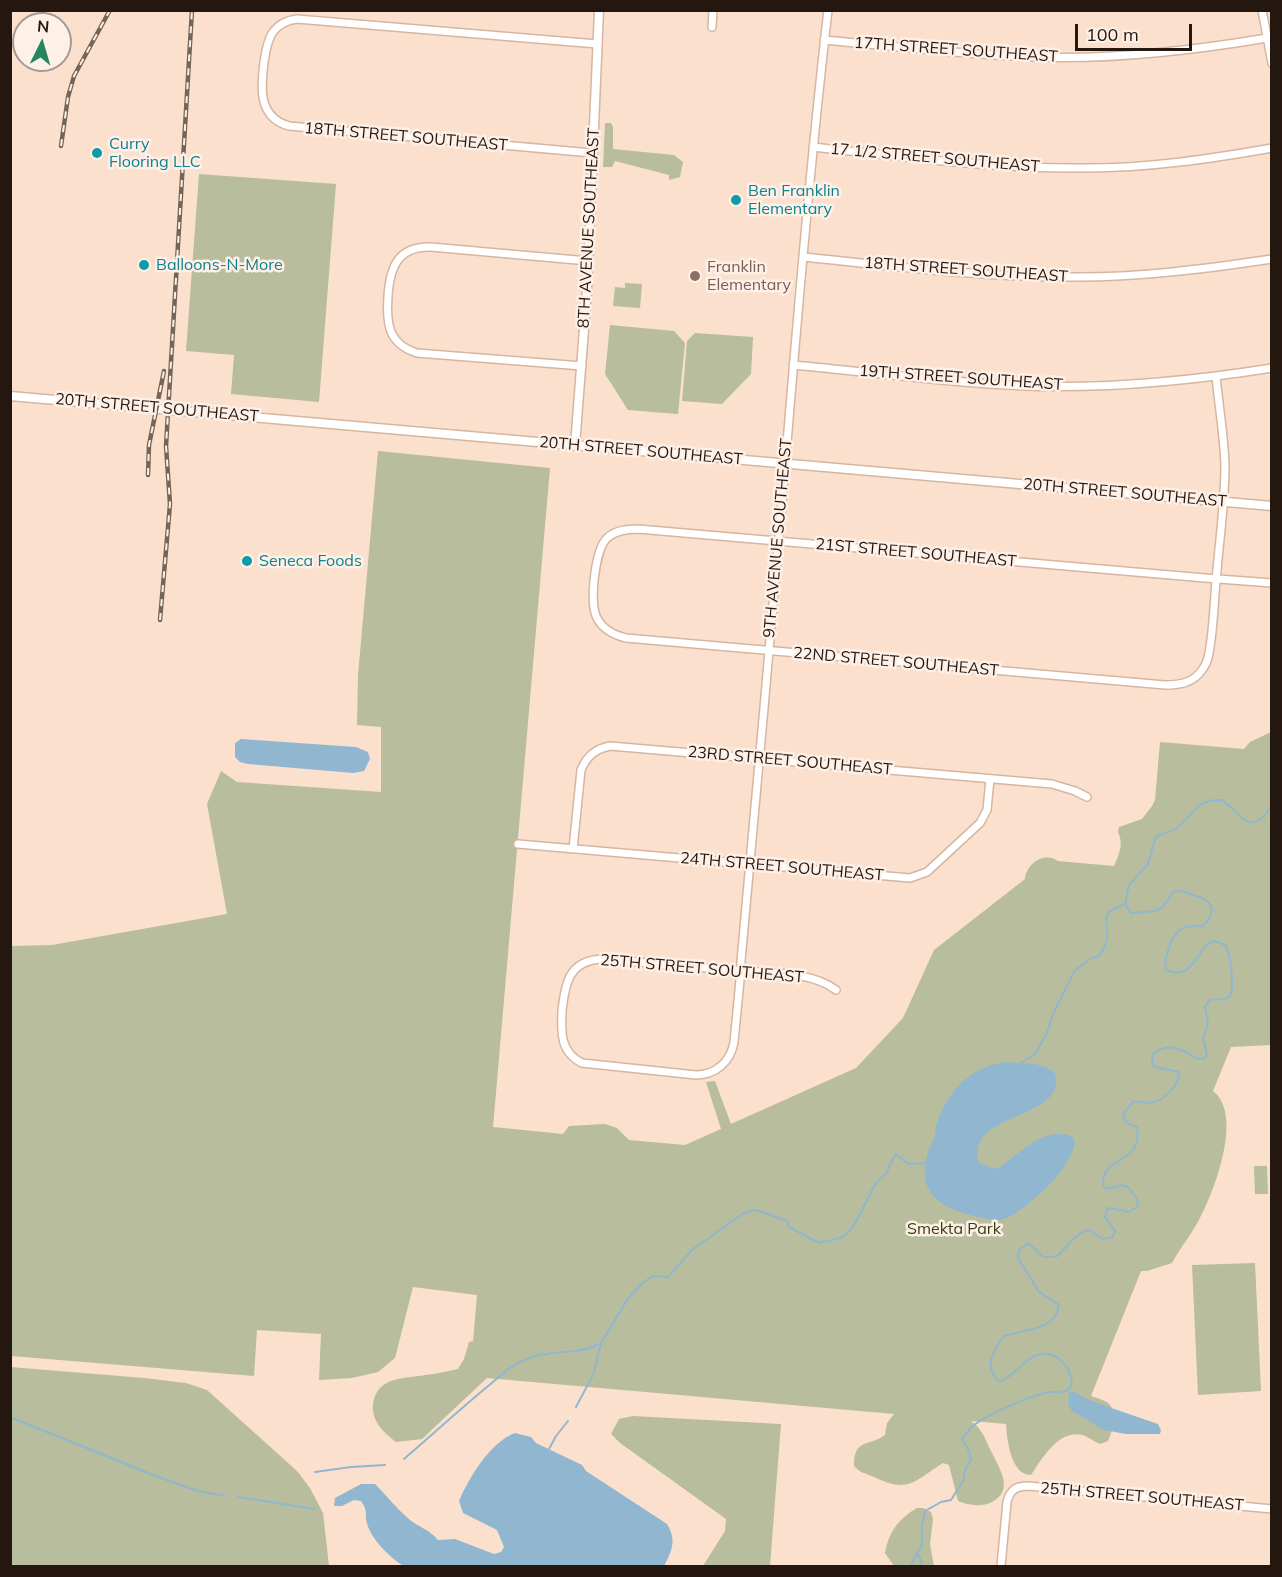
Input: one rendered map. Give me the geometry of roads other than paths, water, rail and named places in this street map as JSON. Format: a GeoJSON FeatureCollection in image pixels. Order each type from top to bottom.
{"type":"FeatureCollection","features":[{"type":"Feature","properties":{"kind":"street","name":"8TH AVENUE SOUTHEAST"},"geometry":{"type":"LineString","coordinates":[[575,446],[588,261],[599,10]]}},
{"type":"Feature","properties":{"kind":"street"},"geometry":{"type":"LineString","coordinates":[[712,27],[713,10]]}},
{"type":"Feature","properties":{"kind":"street","name":"9TH AVENUE SOUTHEAST"},"geometry":{"type":"LineString","coordinates":[[725,1063],[733,1048],[741,971],[793,365],[828,10]]}},
{"type":"Feature","properties":{"kind":"street"},"geometry":{"type":"LineString","coordinates":[[1262,10],[1272,63]]}},
{"type":"Feature","properties":{"kind":"street","name":"18TH STREET SOUTHEAST"},"geometry":{"type":"LineString","coordinates":[[592,153],[289,126],[273,118],[264,104],[264,70],[267,45],[272,33],[284,23],[297,19],[597,44]]}},
{"type":"Feature","properties":{"kind":"street","name":"17TH STREET SOUTHEAST"},"geometry":{"type":"LineString","coordinates":[[824,40],[994,55],[1074,58],[1189,50],[1267,38]]}},
{"type":"Feature","properties":{"kind":"street","name":"17 1/2 STREET SOUTHEAST"},"geometry":{"type":"LineString","coordinates":[[813,147],[984,165],[1078,168],[1168,164],[1272,148]]}},
{"type":"Feature","properties":{"kind":"street"},"geometry":{"type":"LineString","coordinates":[[582,366],[423,354],[410,351],[395,339],[388,326],[388,296],[391,271],[396,262],[408,251],[423,247],[588,261]]}},
{"type":"Feature","properties":{"kind":"street","name":"18TH STREET SOUTHEAST"},"geometry":{"type":"LineString","coordinates":[[804,257],[984,274],[1068,278],[1179,272],[1272,259]]}},
{"type":"Feature","properties":{"kind":"street","name":"19TH STREET SOUTHEAST"},"geometry":{"type":"LineString","coordinates":[[793,365],[1026,386],[1155,383],[1216,377],[1272,368]]}},
{"type":"Feature","properties":{"kind":"street"},"geometry":{"type":"LineString","coordinates":[[1216,377],[1225,465],[1216,579]]}},
{"type":"Feature","properties":{"kind":"street","name":"20TH STREET SOUTHEAST"},"geometry":{"type":"LineString","coordinates":[[10,396],[1272,506]]}},
{"type":"Feature","properties":{"kind":"street","name":"21ST STREET SOUTHEAST"},"geometry":{"type":"LineString","coordinates":[[595,580],[600,549],[608,537],[620,530],[638,529],[1272,583]]}},
{"type":"Feature","properties":{"kind":"street","name":"22ND STREET SOUTHEAST"},"geometry":{"type":"LineString","coordinates":[[595,580],[596,617],[607,630],[618,636],[1165,685],[1183,684],[1201,672],[1206,663],[1210,650],[1216,579]]}},
{"type":"Feature","properties":{"kind":"street","name":"23RD STREET SOUTHEAST"},"geometry":{"type":"LineString","coordinates":[[573,849],[581,770],[586,760],[597,750],[616,746],[1052,784],[1087,797]]}},
{"type":"Feature","properties":{"kind":"street","name":"24TH STREET SOUTHEAST"},"geometry":{"type":"LineString","coordinates":[[518,844],[902,878],[923,875],[980,823],[987,810],[990,779]]}},
{"type":"Feature","properties":{"kind":"street","name":"25TH STREET SOUTHEAST"},"geometry":{"type":"LineString","coordinates":[[725,1063],[710,1073],[700,1075],[582,1063],[569,1054],[563,1044],[562,1009],[564,990],[569,977],[578,966],[589,960],[603,959],[808,977],[825,982],[836,990]]}},
{"type":"Feature","properties":{"kind":"street","name":"25TH STREET SOUTHEAST"},"geometry":{"type":"LineString","coordinates":[[1001,1566],[1007,1502],[1013,1489],[1017,1487],[1028,1486],[1272,1509]]}},
{"type":"Feature","properties":{"kind":"water"},"geometry":{"type":"Polygon","coordinates":[[[241,739],[356,747],[368,752],[370,759],[364,771],[353,773],[248,764],[240,762],[235,757],[235,743],[241,739]]]}},
{"type":"Feature","properties":{"kind":"water"},"geometry":{"type":"Polygon","coordinates":[[[1005,1062],[1046,1067],[1055,1073],[1055,1089],[1046,1100],[1033,1109],[1000,1124],[986,1134],[978,1146],[979,1163],[996,1169],[1025,1147],[1054,1134],[1073,1137],[1075,1143],[1064,1167],[1045,1189],[1015,1214],[997,1220],[970,1215],[936,1199],[926,1182],[925,1171],[926,1158],[935,1136],[936,1125],[947,1100],[971,1075],[1005,1062]]]}},
{"type":"Feature","properties":{"kind":"water"},"geometry":{"type":"Polygon","coordinates":[[[1069,1392],[1158,1424],[1160,1434],[1126,1434],[1104,1430],[1071,1410],[1068,1404],[1069,1392]]]}},
{"type":"Feature","properties":{"kind":"water"},"geometry":{"type":"Polygon","coordinates":[[[515,1433],[531,1437],[536,1443],[582,1465],[586,1471],[667,1524],[673,1540],[664,1566],[404,1566],[387,1553],[372,1535],[361,1501],[354,1500],[342,1506],[334,1506],[335,1498],[361,1484],[375,1484],[405,1516],[438,1540],[455,1539],[494,1554],[501,1552],[504,1547],[497,1530],[463,1513],[459,1501],[468,1482],[489,1452],[515,1433]]]}},
{"type":"Feature","properties":{"kind":"waterway"},"geometry":{"type":"LineString","coordinates":[[1272,783],[1272,793]]}},
{"type":"Feature","properties":{"kind":"waterway"},"geometry":{"type":"LineString","coordinates":[[910,1566],[922,1545],[925,1511],[941,1502],[951,1500],[964,1479],[965,1470],[971,1460],[962,1439],[969,1430],[990,1415],[1011,1405],[1033,1396],[1068,1390],[1071,1386],[1072,1380],[1067,1368],[1052,1355],[1044,1354],[1031,1358],[1001,1381],[996,1379],[992,1373],[992,1357],[1004,1336],[1046,1324],[1057,1313],[1059,1305],[1039,1292],[1018,1258],[1019,1250],[1029,1243],[1043,1257],[1056,1257],[1077,1236],[1087,1231],[1103,1239],[1113,1237],[1115,1231],[1105,1217],[1107,1209],[1129,1212],[1138,1206],[1137,1199],[1128,1187],[1122,1185],[1106,1189],[1103,1185],[1104,1175],[1108,1169],[1129,1154],[1137,1139],[1137,1127],[1126,1122],[1123,1114],[1133,1102],[1147,1103],[1164,1097],[1176,1083],[1179,1072],[1155,1067],[1152,1064],[1153,1054],[1170,1047],[1197,1059],[1205,1058],[1207,1054],[1203,1038],[1208,1024],[1205,1007],[1210,1000],[1227,998],[1231,994],[1229,956],[1225,946],[1221,943],[1212,941],[1193,964],[1182,972],[1166,970],[1165,966],[1171,943],[1177,933],[1182,928],[1203,926],[1211,915],[1212,910],[1209,903],[1200,897],[1174,891],[1162,908],[1155,911],[1131,913],[1125,904],[1129,885],[1148,864],[1156,836],[1176,829],[1201,804],[1222,800],[1246,821],[1252,822],[1258,821],[1272,805]]}},
{"type":"Feature","properties":{"kind":"waterway"},"geometry":{"type":"LineString","coordinates":[[1021,1063],[1035,1054],[1047,1033],[1052,1016],[1075,970],[1090,959],[1099,956],[1103,950],[1107,941],[1106,917],[1111,911],[1125,904]]}},
{"type":"Feature","properties":{"kind":"waterway"},"geometry":{"type":"LineString","coordinates":[[576,1407],[593,1375],[601,1343],[627,1300],[641,1284],[653,1276],[668,1277],[692,1250],[742,1214],[753,1210],[787,1221],[789,1227],[819,1243],[842,1237],[854,1225],[874,1188],[887,1173],[896,1154],[908,1164],[927,1163]]}},
{"type":"Feature","properties":{"kind":"waterway"},"geometry":{"type":"LineString","coordinates":[[404,1459],[517,1364],[538,1355],[582,1350],[599,1344]]}},
{"type":"Feature","properties":{"kind":"waterway"},"geometry":{"type":"LineString","coordinates":[[10,1417],[158,1477],[198,1491],[225,1496]]}},
{"type":"Feature","properties":{"kind":"waterway"},"geometry":{"type":"LineString","coordinates":[[549,1449],[568,1421]]}},
{"type":"Feature","properties":{"kind":"waterway"},"geometry":{"type":"LineString","coordinates":[[315,1472],[385,1465]]}},
{"type":"Feature","properties":{"kind":"waterway"},"geometry":{"type":"LineString","coordinates":[[238,1497],[315,1509]]}},
{"type":"Feature","properties":{"kind":"waterway"},"geometry":{"type":"LineString","coordinates":[[918,1554],[922,1563],[919,1566]]}},
{"type":"Feature","properties":{"kind":"railway"},"geometry":{"type":"LineString","coordinates":[[61,146],[68,97],[74,76],[110,10]]}},
{"type":"Feature","properties":{"kind":"railway"},"geometry":{"type":"LineString","coordinates":[[160,620],[170,504],[166,446],[192,10]]}},
{"type":"Feature","properties":{"kind":"railway"},"geometry":{"type":"LineString","coordinates":[[148,475],[149,445],[164,371]]}},
{"type":"Feature","properties":{"kind":"place","name":"Curry Flooring LLC"},"geometry":{"type":"Point","coordinates":[97,153]}},
{"type":"Feature","properties":{"kind":"place","name":"Ben Franklin Elementary"},"geometry":{"type":"Point","coordinates":[736,200]}},
{"type":"Feature","properties":{"kind":"place","name":"Balloons-N-More"},"geometry":{"type":"Point","coordinates":[144,265]}},
{"type":"Feature","properties":{"kind":"place","name":"Franklin Elementary"},"geometry":{"type":"Point","coordinates":[695,276]}},
{"type":"Feature","properties":{"kind":"place","name":"Seneca Foods"},"geometry":{"type":"Point","coordinates":[247,561]}},
{"type":"Feature","properties":{"kind":"park label","name":"Smekta Park"},"geometry":{"type":"Point","coordinates":[954,1229]}}]}
